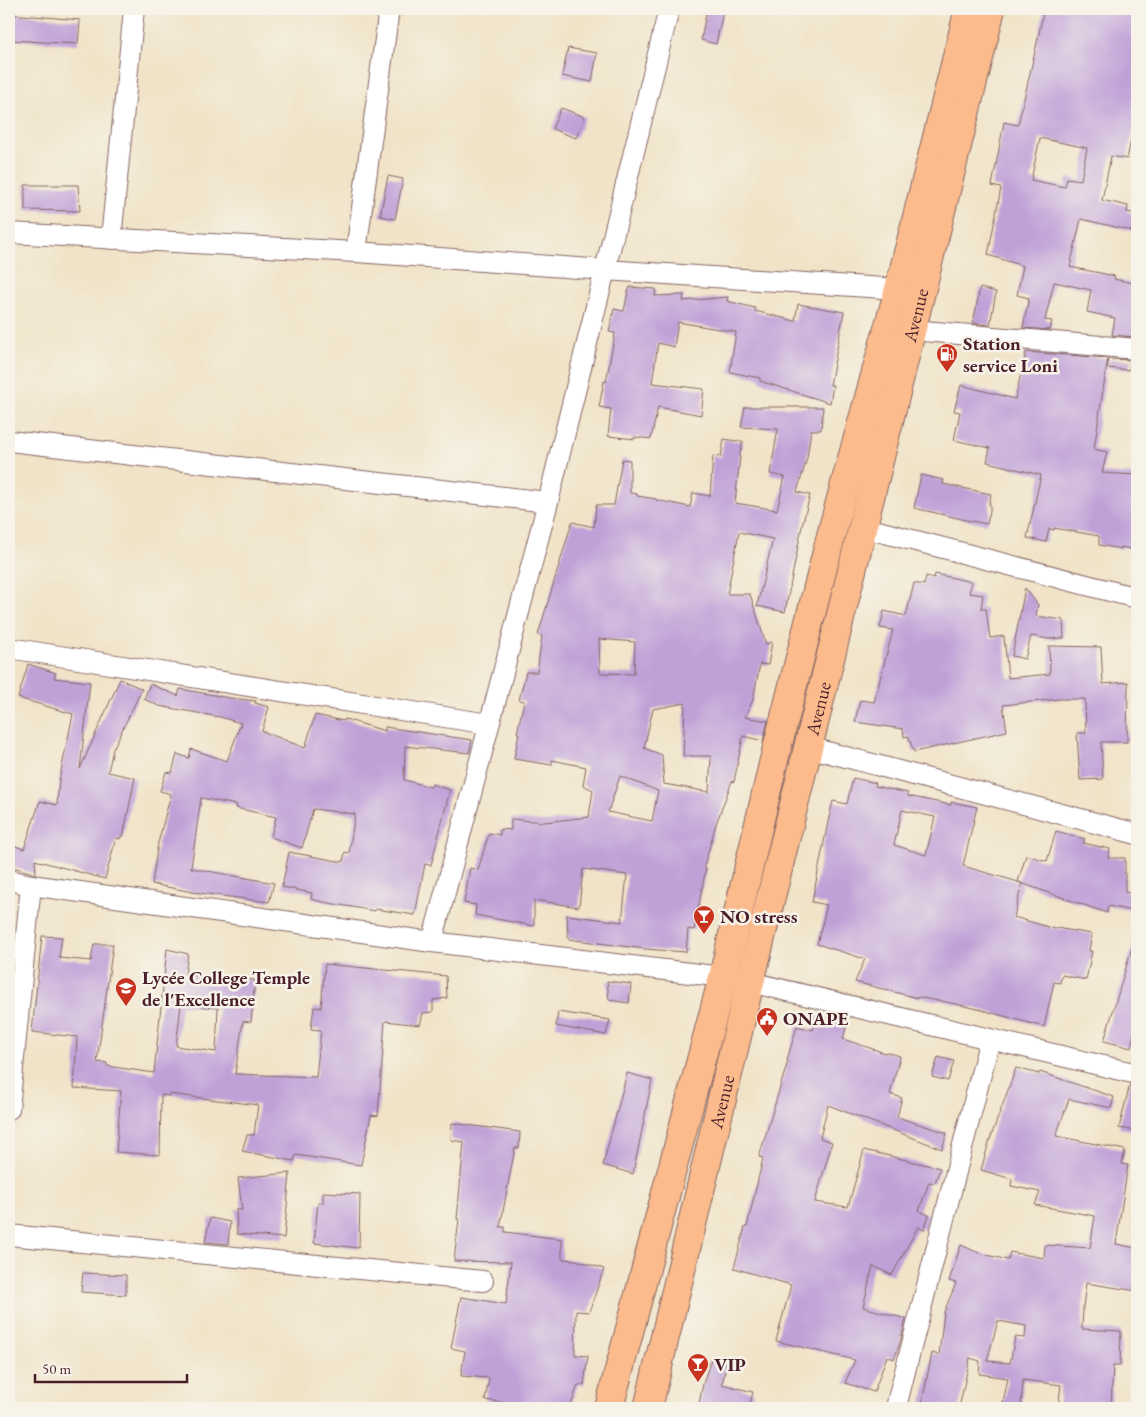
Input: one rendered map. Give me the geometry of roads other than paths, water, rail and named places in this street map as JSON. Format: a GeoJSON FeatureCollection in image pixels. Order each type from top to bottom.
{"type":"FeatureCollection","features":[{"type":"Feature","properties":{"kind":"highway"},"geometry":{"type":"LineString","coordinates":[[610,1408],[723,977],[773,764],[834,524],[899,289],[969,9]]}},
{"type":"Feature","properties":{"kind":"highway","name":"Avenue"},"geometry":{"type":"LineString","coordinates":[[648,1408],[750,982],[991,9]]}},
{"type":"Feature","properties":{"kind":"street"},"geometry":{"type":"LineString","coordinates":[[111,239],[134,9]]}},
{"type":"Feature","properties":{"kind":"street"},"geometry":{"type":"LineString","coordinates":[[356,252],[389,9]]}},
{"type":"Feature","properties":{"kind":"street"},"geometry":{"type":"LineString","coordinates":[[432,942],[548,502],[669,9]]}},
{"type":"Feature","properties":{"kind":"street"},"geometry":{"type":"LineString","coordinates":[[9,233],[356,252],[899,289]]}},
{"type":"Feature","properties":{"kind":"street"},"geometry":{"type":"LineString","coordinates":[[911,330],[1137,349]]}},
{"type":"Feature","properties":{"kind":"street"},"geometry":{"type":"LineString","coordinates":[[9,441],[548,502]]}},
{"type":"Feature","properties":{"kind":"street"},"geometry":{"type":"LineString","coordinates":[[862,527],[1137,598]]}},
{"type":"Feature","properties":{"kind":"street"},"geometry":{"type":"LineString","coordinates":[[9,648],[489,724]]}},
{"type":"Feature","properties":{"kind":"street"},"geometry":{"type":"LineString","coordinates":[[808,747],[1137,834]]}},
{"type":"Feature","properties":{"kind":"street"},"geometry":{"type":"LineString","coordinates":[[9,880],[31,885],[432,942],[723,977],[990,1038],[1137,1074]]}},
{"type":"Feature","properties":{"kind":"street"},"geometry":{"type":"LineString","coordinates":[[9,1109],[31,885]]}},
{"type":"Feature","properties":{"kind":"street"},"geometry":{"type":"LineString","coordinates":[[896,1408],[990,1038]]}},
{"type":"Feature","properties":{"kind":"street"},"geometry":{"type":"LineString","coordinates":[[9,1235],[483,1281]]}},
{"type":"Feature","properties":{"kind":"place","name":"Station service Loni"},"geometry":{"type":"Point","coordinates":[947,373]}},
{"type":"Feature","properties":{"kind":"place","name":"NO stress"},"geometry":{"type":"Point","coordinates":[704,935]}},
{"type":"Feature","properties":{"kind":"place","name":"Lycée College Temple de l'Excellence"},"geometry":{"type":"Point","coordinates":[126,1007]}},
{"type":"Feature","properties":{"kind":"place","name":"ONAPE"},"geometry":{"type":"Point","coordinates":[767,1037]}},
{"type":"Feature","properties":{"kind":"place","name":"VIP"},"geometry":{"type":"Point","coordinates":[698,1383]}}]}
